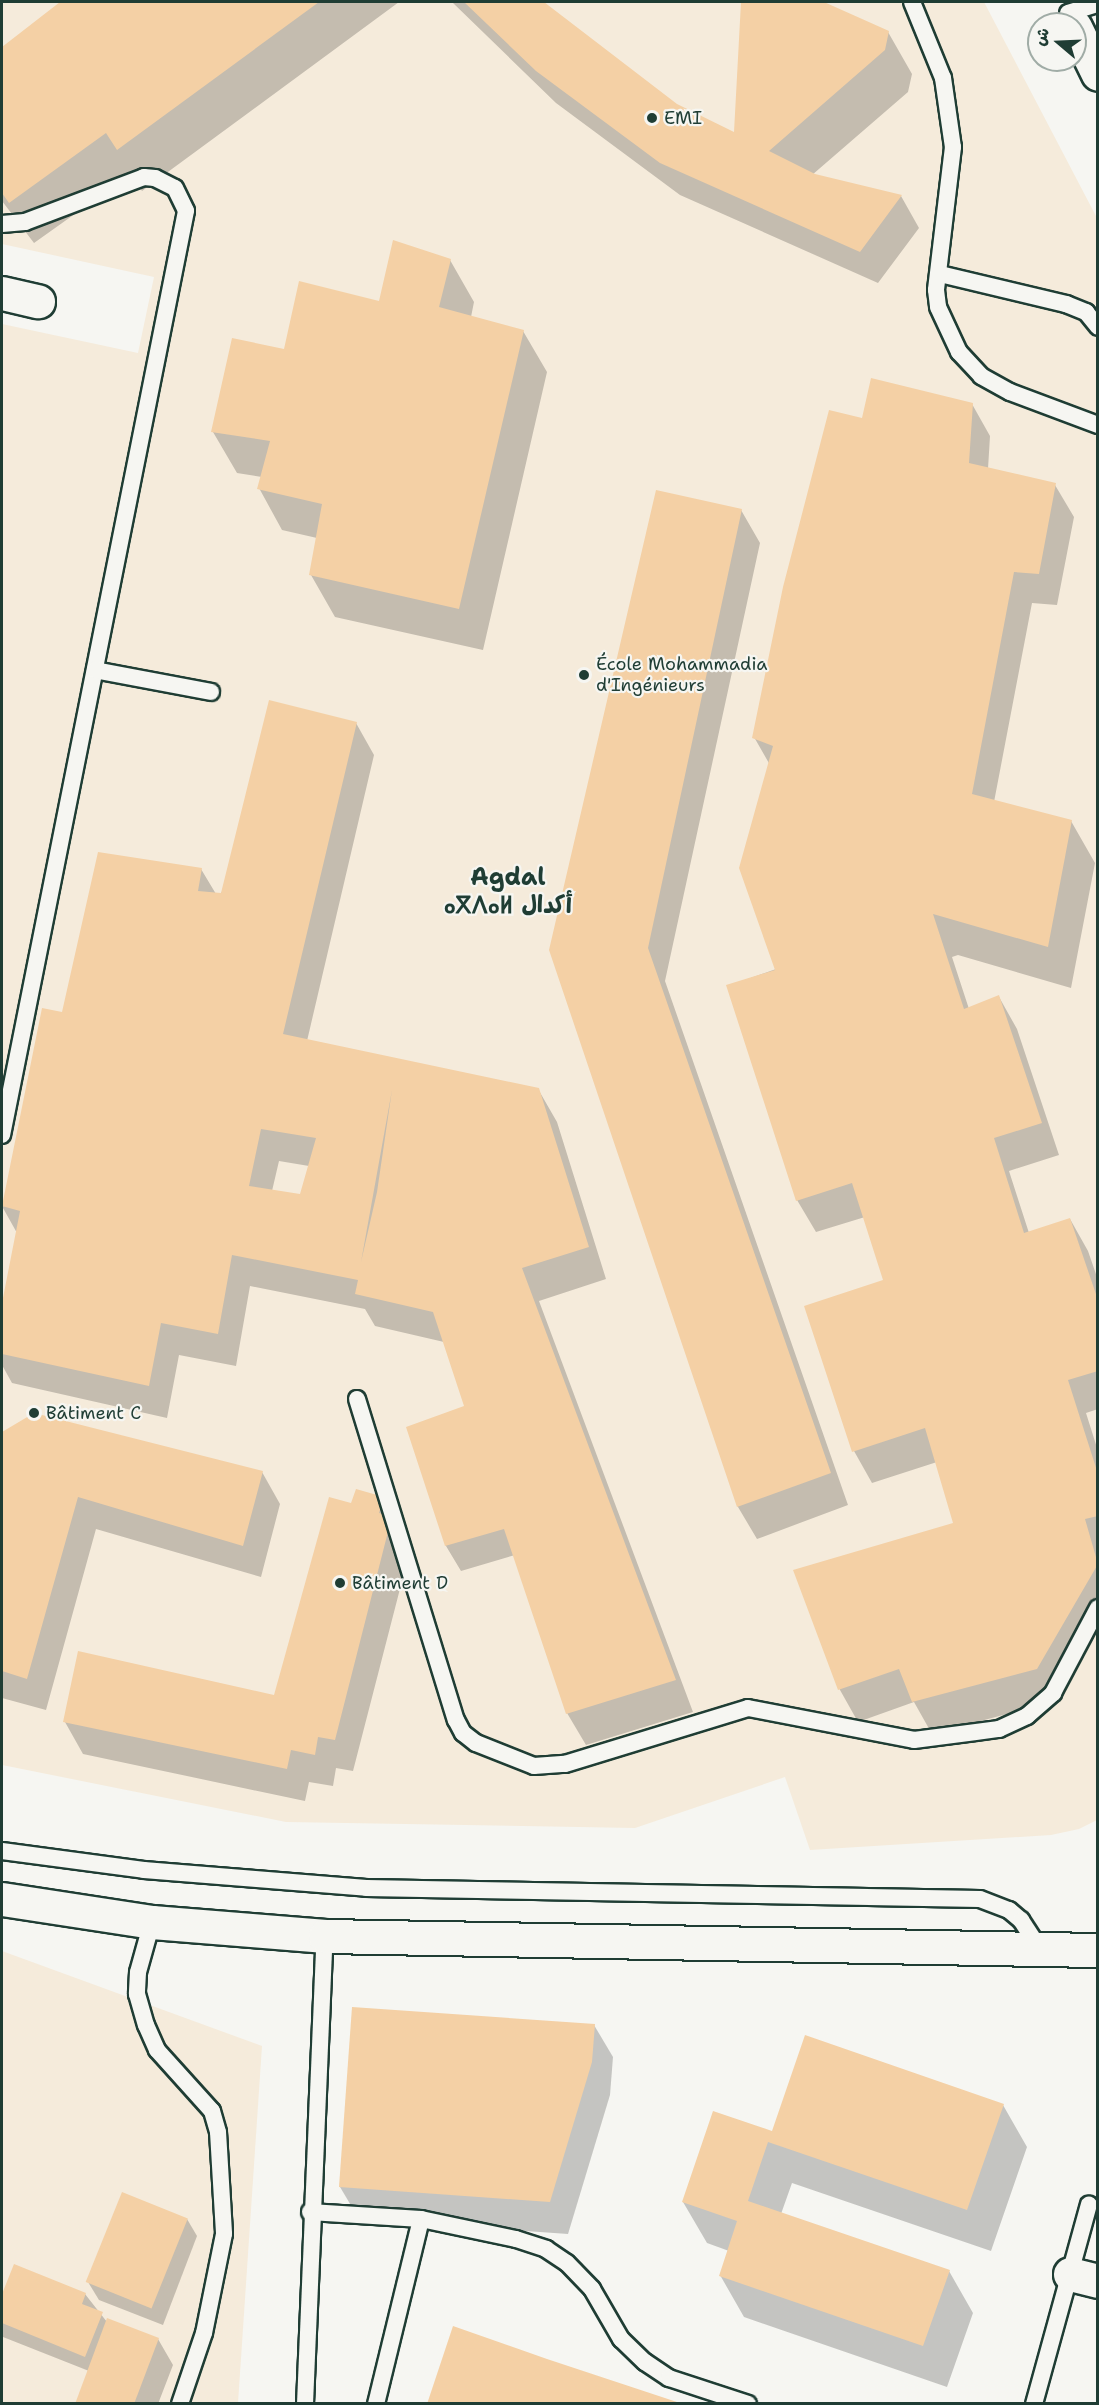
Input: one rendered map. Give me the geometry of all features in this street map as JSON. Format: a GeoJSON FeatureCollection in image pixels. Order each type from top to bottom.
{"type":"FeatureCollection","features":[{"type":"Feature","properties":{"kind":"street"},"geometry":{"type":"LineString","coordinates":[[1087,44],[1098,74]]}},
{"type":"Feature","properties":{"kind":"street"},"geometry":{"type":"LineString","coordinates":[[2,293],[38,301]]}},
{"type":"Feature","properties":{"kind":"street"},"geometry":{"type":"LineString","coordinates":[[2,1899],[152,1922],[325,1936],[1098,1950]]}},
{"type":"Feature","properties":{"kind":"lane"},"geometry":{"type":"LineString","coordinates":[[912,2],[943,78],[953,147],[940,274],[936,290],[938,307],[959,352],[981,376],[1010,392],[1098,425]]}},
{"type":"Feature","properties":{"kind":"lane"},"geometry":{"type":"LineString","coordinates":[[2,224],[25,222],[144,177],[166,181],[175,188],[186,211],[2,1135]]}},
{"type":"Feature","properties":{"kind":"lane"},"geometry":{"type":"LineString","coordinates":[[940,274],[1066,304],[1086,312],[1098,327]]}},
{"type":"Feature","properties":{"kind":"lane"},"geometry":{"type":"LineString","coordinates":[[95,670],[211,692]]}},
{"type":"Feature","properties":{"kind":"lane"},"geometry":{"type":"LineString","coordinates":[[357,1399],[456,1720],[463,1733],[476,1743],[534,1766],[565,1764],[748,1708],[915,1740],[999,1729],[1027,1716],[1053,1693],[1098,1608]]}},
{"type":"Feature","properties":{"kind":"lane"},"geometry":{"type":"LineString","coordinates":[[2,1851],[144,1870],[366,1888],[980,1899],[1010,1910],[1021,1920],[1039,1948]]}},
{"type":"Feature","properties":{"kind":"lane"},"geometry":{"type":"LineString","coordinates":[[152,1922],[138,1972],[137,1994],[146,2025],[157,2050],[212,2111],[218,2132],[224,2234],[204,2333],[180,2403]]}},
{"type":"Feature","properties":{"kind":"lane"},"geometry":{"type":"LineString","coordinates":[[305,2403],[310,2212],[325,1936]]}},
{"type":"Feature","properties":{"kind":"lane"},"geometry":{"type":"LineString","coordinates":[[1034,2403],[1084,2277],[1089,2204]]}},
{"type":"Feature","properties":{"kind":"lane"},"geometry":{"type":"LineString","coordinates":[[310,2212],[421,2219],[516,2239],[546,2249],[567,2263],[592,2289],[621,2339],[645,2362],[669,2378],[748,2403]]}},
{"type":"Feature","properties":{"kind":"lane"},"geometry":{"type":"LineString","coordinates":[[376,2403],[421,2219]]}},
{"type":"Feature","properties":{"kind":"shaded area","name":"École Mohammadia d'Ingénieurs"},"geometry":{"type":"Polygon","coordinates":[[[2,2],[984,2],[1097,218],[1097,1820],[1079,1829],[1051,1835],[810,1850],[785,1777],[635,1828],[286,1822],[2,1765],[2,324],[138,353],[154,277],[2,244],[2,2]]]}},
{"type":"Feature","properties":{"kind":"shaded area"},"geometry":{"type":"Polygon","coordinates":[[[2,1951],[262,2046],[238,2403],[2,2403],[2,1951]]]}},
{"type":"Feature","properties":{"kind":"building"},"geometry":{"type":"Polygon","coordinates":[[[60,2],[319,2],[117,150],[106,133],[9,203],[2,193],[2,47],[60,2]]]}},
{"type":"Feature","properties":{"kind":"building","name":"EMI"},"geometry":{"type":"Polygon","coordinates":[[[464,2],[544,2],[677,104],[734,132],[741,2],[824,2],[889,31],[885,50],[769,151],[815,174],[902,195],[860,252],[660,163],[536,71],[464,2]]]}},
{"type":"Feature","properties":{"kind":"building"},"geometry":{"type":"Polygon","coordinates":[[[393,240],[451,259],[439,307],[524,330],[459,609],[309,575],[322,504],[257,489],[270,441],[211,432],[232,338],[284,349],[299,281],[379,301],[393,240]]]}},
{"type":"Feature","properties":{"kind":"building"},"geometry":{"type":"Polygon","coordinates":[[[871,378],[973,403],[969,463],[1056,483],[1039,574],[1014,572],[972,794],[1072,820],[1048,947],[933,914],[964,1009],[999,995],[1042,1123],[994,1138],[1024,1233],[1070,1218],[1098,1300],[1098,1371],[1068,1380],[1098,1474],[1098,1516],[1085,1519],[1098,1564],[1037,1669],[912,1702],[899,1669],[838,1690],[793,1570],[953,1523],[925,1428],[852,1452],[804,1306],[883,1280],[852,1183],[796,1201],[726,985],[775,970],[739,868],[773,746],[752,738],[783,587],[829,410],[862,418],[871,378]]]}},
{"type":"Feature","properties":{"kind":"building"},"geometry":{"type":"Polygon","coordinates":[[[656,490],[742,509],[648,948],[831,1473],[737,1507],[549,950],[656,490]]]}},
{"type":"Feature","properties":{"kind":"building"},"geometry":{"type":"Polygon","coordinates":[[[269,700],[357,722],[283,1034],[539,1088],[589,1247],[522,1268],[676,1680],[566,1714],[504,1529],[445,1546],[406,1427],[464,1406],[433,1312],[355,1294],[358,1280],[232,1255],[218,1334],[161,1323],[149,1386],[2,1354],[2,1303],[20,1211],[2,1206],[42,1008],[62,1012],[98,852],[202,868],[198,891],[221,893],[269,700]],[[392,1090],[361,1262],[377,1192],[392,1090]],[[261,1129],[249,1186],[300,1194],[316,1138],[261,1129]]]}},
{"type":"Feature","properties":{"kind":"building"},"geometry":{"type":"Polygon","coordinates":[[[34,1413],[263,1471],[243,1546],[78,1497],[27,1679],[2,1671],[2,1432],[34,1413]]]}},
{"type":"Feature","properties":{"kind":"building","name":"Bâtiment D"},"geometry":{"type":"Polygon","coordinates":[[[356,1489],[384,1497],[379,1513],[392,1516],[335,1740],[318,1737],[315,1755],[291,1750],[287,1769],[63,1722],[78,1651],[274,1695],[329,1497],[351,1503],[356,1489]]]}},
{"type":"Feature","properties":{"kind":"building"},"geometry":{"type":"Polygon","coordinates":[[[352,2007],[595,2024],[592,2062],[550,2202],[339,2187],[352,2007]]]}},
{"type":"Feature","properties":{"kind":"building"},"geometry":{"type":"Polygon","coordinates":[[[805,2035],[1004,2104],[967,2210],[768,2142],[748,2201],[950,2270],[923,2346],[719,2276],[737,2221],[682,2202],[713,2111],[772,2131],[805,2035]]]}},
{"type":"Feature","properties":{"kind":"building"},"geometry":{"type":"Polygon","coordinates":[[[122,2192],[188,2219],[151,2309],[86,2282],[122,2192]]]}},
{"type":"Feature","properties":{"kind":"building"},"geometry":{"type":"Polygon","coordinates":[[[14,2264],[86,2293],[82,2304],[103,2312],[85,2357],[2,2323],[2,2294],[14,2264]]]}},
{"type":"Feature","properties":{"kind":"building"},"geometry":{"type":"Polygon","coordinates":[[[107,2318],[159,2338],[134,2404],[75,2404],[107,2318]]]}},
{"type":"Feature","properties":{"kind":"building"},"geometry":{"type":"Polygon","coordinates":[[[453,2326],[547,2359],[683,2404],[427,2404],[453,2326]]]}},
{"type":"Feature","properties":{"kind":"place","name":"EMI"},"geometry":{"type":"Point","coordinates":[652,118]}},
{"type":"Feature","properties":{"kind":"place","name":"École Mohammadia d'Ingénieurs"},"geometry":{"type":"Point","coordinates":[584,675]}},
{"type":"Feature","properties":{"kind":"place","name":"Bâtiment C"},"geometry":{"type":"Point","coordinates":[34,1413]}},
{"type":"Feature","properties":{"kind":"place","name":"Bâtiment D"},"geometry":{"type":"Point","coordinates":[340,1583]}},
{"type":"Feature","properties":{"kind":"district","name":"Agdal ⴰⴳⴷⴰⵍ أكدال"},"geometry":{"type":"Point","coordinates":[508,892]}}]}
